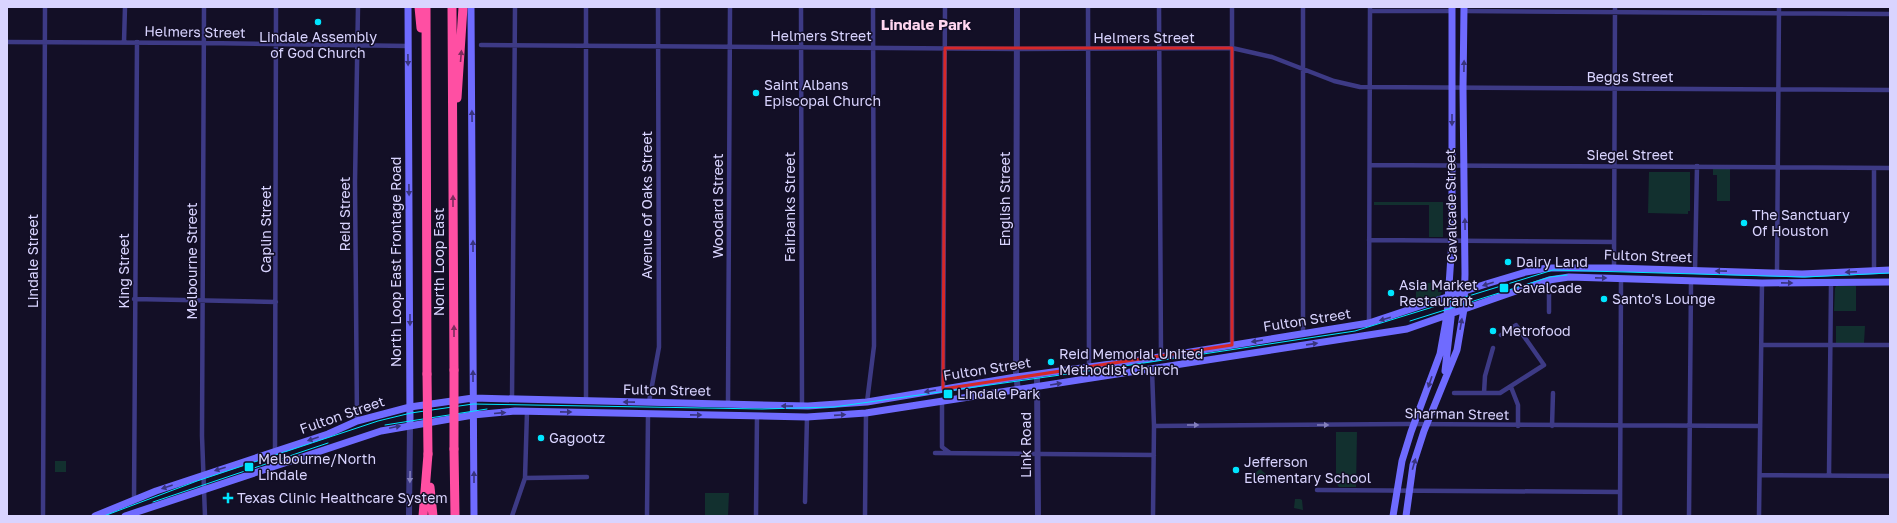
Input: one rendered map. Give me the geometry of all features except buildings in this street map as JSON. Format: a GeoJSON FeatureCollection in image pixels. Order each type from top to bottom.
{"type":"FeatureCollection","features":[{"type":"Feature","properties":{"kind":"highway"},"geometry":{"type":"LineString","coordinates":[[419,7],[426,136]]}},
{"type":"Feature","properties":{"kind":"highway","name":"North Loop East"},"geometry":{"type":"LineString","coordinates":[[426,7],[428,467]]}},
{"type":"Feature","properties":{"kind":"highway","name":"North Loop East"},"geometry":{"type":"LineString","coordinates":[[452,7],[455,516]]}},
{"type":"Feature","properties":{"kind":"highway"},"geometry":{"type":"LineString","coordinates":[[453,151],[464,7]]}},
{"type":"Feature","properties":{"kind":"highway"},"geometry":{"type":"LineString","coordinates":[[423,516],[428,467]]}},
{"type":"Feature","properties":{"kind":"highway"},"geometry":{"type":"LineString","coordinates":[[428,467],[432,516]]}},
{"type":"Feature","properties":{"kind":"main road","name":"North Loop East Frontage Road"},"geometry":{"type":"LineString","coordinates":[[408,7],[410,424]]}},
{"type":"Feature","properties":{"kind":"main road"},"geometry":{"type":"LineString","coordinates":[[471,7],[474,516]]}},
{"type":"Feature","properties":{"kind":"main road","name":"Cavalcade Street"},"geometry":{"type":"LineString","coordinates":[[1449,314],[1451,301],[1448,298],[1452,241],[1452,9]]}},
{"type":"Feature","properties":{"kind":"main road","name":"Cavalcade Street"},"geometry":{"type":"LineString","coordinates":[[1406,516],[1408,491],[1413,465],[1426,425],[1457,350],[1464,309],[1464,9]]}},
{"type":"Feature","properties":{"kind":"main road","name":"Fulton Street"},"geometry":{"type":"LineString","coordinates":[[95,516],[204,474],[328,434],[357,421],[410,407],[473,398],[802,406],[867,402],[1016,377],[1369,324],[1448,298],[1464,291],[1536,270],[1558,267],[1832,273],[1890,270]]}},
{"type":"Feature","properties":{"kind":"main road","name":"Fulton Street"},"geometry":{"type":"LineString","coordinates":[[125,516],[381,430],[410,424],[473,415],[527,412],[807,417],[866,414],[1390,332],[1420,325],[1548,280],[1569,277],[1762,283],[1831,284],[1890,282]]}},
{"type":"Feature","properties":{"kind":"main road"},"geometry":{"type":"LineString","coordinates":[[1442,386],[1448,355],[1449,314]]}},
{"type":"Feature","properties":{"kind":"main road"},"geometry":{"type":"LineString","coordinates":[[1393,516],[1396,490],[1402,461],[1440,354],[1449,314]]}},
{"type":"Feature","properties":{"kind":"street","name":"Lindale Street"},"geometry":{"type":"LineString","coordinates":[[43,516],[45,7]]}},
{"type":"Feature","properties":{"kind":"street"},"geometry":{"type":"LineString","coordinates":[[124,42],[125,7]]}},
{"type":"Feature","properties":{"kind":"street","name":"Melbourne Street"},"geometry":{"type":"LineString","coordinates":[[204,7],[202,436],[204,516]]}},
{"type":"Feature","properties":{"kind":"street","name":"Caplin Street"},"geometry":{"type":"LineString","coordinates":[[275,452],[276,7]]}},
{"type":"Feature","properties":{"kind":"street","name":"Reid Street"},"geometry":{"type":"LineString","coordinates":[[357,421],[355,182],[358,7]]}},
{"type":"Feature","properties":{"kind":"street"},"geometry":{"type":"LineString","coordinates":[[512,399],[515,7]]}},
{"type":"Feature","properties":{"kind":"street"},"geometry":{"type":"LineString","coordinates":[[586,7],[586,401]]}},
{"type":"Feature","properties":{"kind":"street","name":"Avenue of Oaks Street"},"geometry":{"type":"LineString","coordinates":[[649,402],[659,347],[658,7]]}},
{"type":"Feature","properties":{"kind":"street","name":"Woodard Street"},"geometry":{"type":"LineString","coordinates":[[728,404],[730,7]]}},
{"type":"Feature","properties":{"kind":"street","name":"Fairbanks Street"},"geometry":{"type":"LineString","coordinates":[[801,7],[802,406]]}},
{"type":"Feature","properties":{"kind":"street"},"geometry":{"type":"LineString","coordinates":[[867,402],[874,346],[873,7]]}},
{"type":"Feature","properties":{"kind":"street"},"geometry":{"type":"LineString","coordinates":[[943,389],[945,7]]}},
{"type":"Feature","properties":{"kind":"street","name":"English Street"},"geometry":{"type":"LineString","coordinates":[[1017,7],[1016,377],[1018,391]]}},
{"type":"Feature","properties":{"kind":"street"},"geometry":{"type":"LineString","coordinates":[[1088,7],[1089,367]]}},
{"type":"Feature","properties":{"kind":"street"},"geometry":{"type":"LineString","coordinates":[[1159,7],[1161,356]]}},
{"type":"Feature","properties":{"kind":"street"},"geometry":{"type":"LineString","coordinates":[[1232,7],[1232,345]]}},
{"type":"Feature","properties":{"kind":"street"},"geometry":{"type":"LineString","coordinates":[[1303,7],[1303,334]]}},
{"type":"Feature","properties":{"kind":"street"},"geometry":{"type":"LineString","coordinates":[[1777,272],[1780,89],[1779,7]]}},
{"type":"Feature","properties":{"kind":"street"},"geometry":{"type":"LineString","coordinates":[[1369,324],[1370,9],[1452,9]]}},
{"type":"Feature","properties":{"kind":"street"},"geometry":{"type":"LineString","coordinates":[[1464,9],[1890,14]]}},
{"type":"Feature","properties":{"kind":"street"},"geometry":{"type":"LineString","coordinates":[[1614,268],[1615,10]]}},
{"type":"Feature","properties":{"kind":"street","name":"Helmers Street"},"geometry":{"type":"LineString","coordinates":[[7,42],[276,43],[408,46]]}},
{"type":"Feature","properties":{"kind":"street","name":"King Street"},"geometry":{"type":"LineString","coordinates":[[134,500],[134,299],[137,42]]}},
{"type":"Feature","properties":{"kind":"street","name":"Helmers Street"},"geometry":{"type":"LineString","coordinates":[[481,45],[1016,49],[1232,48],[1272,57],[1303,71],[1350,86],[1370,87]]}},
{"type":"Feature","properties":{"kind":"street","name":"Beggs Street"},"geometry":{"type":"LineString","coordinates":[[1370,87],[1890,90]]}},
{"type":"Feature","properties":{"kind":"street","name":"Siegel Street"},"geometry":{"type":"LineString","coordinates":[[1370,165],[1614,165],[1890,168]]}},
{"type":"Feature","properties":{"kind":"street"},"geometry":{"type":"LineString","coordinates":[[1695,271],[1696,166]]}},
{"type":"Feature","properties":{"kind":"street"},"geometry":{"type":"LineString","coordinates":[[1874,168],[1874,271]]}},
{"type":"Feature","properties":{"kind":"street"},"geometry":{"type":"LineString","coordinates":[[1369,240],[1614,242]]}},
{"type":"Feature","properties":{"kind":"street"},"geometry":{"type":"LineString","coordinates":[[1620,516],[1619,425],[1621,278]]}},
{"type":"Feature","properties":{"kind":"street"},"geometry":{"type":"LineString","coordinates":[[1548,280],[1549,312]]}},
{"type":"Feature","properties":{"kind":"street"},"geometry":{"type":"LineString","coordinates":[[1689,516],[1691,281]]}},
{"type":"Feature","properties":{"kind":"street"},"geometry":{"type":"LineString","coordinates":[[1759,516],[1762,283]]}},
{"type":"Feature","properties":{"kind":"street"},"geometry":{"type":"LineString","coordinates":[[1829,476],[1831,284]]}},
{"type":"Feature","properties":{"kind":"street"},"geometry":{"type":"LineString","coordinates":[[134,299],[276,302]]}},
{"type":"Feature","properties":{"kind":"street"},"geometry":{"type":"LineString","coordinates":[[1454,393],[1500,393],[1544,365],[1516,325],[1501,335]]}},
{"type":"Feature","properties":{"kind":"street"},"geometry":{"type":"LineString","coordinates":[[1762,345],[1890,345]]}},
{"type":"Feature","properties":{"kind":"street"},"geometry":{"type":"LineString","coordinates":[[1484,393],[1485,376],[1493,348]]}},
{"type":"Feature","properties":{"kind":"street"},"geometry":{"type":"LineString","coordinates":[[1152,370],[1154,426],[1154,516]]}},
{"type":"Feature","properties":{"kind":"street","name":"Link Road"},"geometry":{"type":"LineString","coordinates":[[1037,375],[1038,516]]}},
{"type":"Feature","properties":{"kind":"street"},"geometry":{"type":"LineString","coordinates":[[1511,387],[1518,404],[1518,426]]}},
{"type":"Feature","properties":{"kind":"street"},"geometry":{"type":"LineString","coordinates":[[1552,426],[1553,393]]}},
{"type":"Feature","properties":{"kind":"street"},"geometry":{"type":"LineString","coordinates":[[942,401],[942,447],[950,453]]}},
{"type":"Feature","properties":{"kind":"street"},"geometry":{"type":"LineString","coordinates":[[512,516],[525,478],[527,412]]}},
{"type":"Feature","properties":{"kind":"street"},"geometry":{"type":"LineString","coordinates":[[865,516],[866,414]]}},
{"type":"Feature","properties":{"kind":"street"},"geometry":{"type":"LineString","coordinates":[[648,415],[648,516]]}},
{"type":"Feature","properties":{"kind":"street"},"geometry":{"type":"LineString","coordinates":[[756,516],[757,416]]}},
{"type":"Feature","properties":{"kind":"street"},"geometry":{"type":"LineString","coordinates":[[805,502],[807,417]]}},
{"type":"Feature","properties":{"kind":"street","name":"North Loop East Frontage Road"},"geometry":{"type":"LineString","coordinates":[[409,516],[410,424]]}},
{"type":"Feature","properties":{"kind":"street","name":"Sharman Street"},"geometry":{"type":"LineString","coordinates":[[1154,426],[1414,424],[1518,426],[1760,426]]}},
{"type":"Feature","properties":{"kind":"street"},"geometry":{"type":"LineString","coordinates":[[935,453],[1154,455]]}},
{"type":"Feature","properties":{"kind":"street"},"geometry":{"type":"LineString","coordinates":[[1760,475],[1890,476]]}},
{"type":"Feature","properties":{"kind":"street"},"geometry":{"type":"LineString","coordinates":[[525,478],[587,478]]}},
{"type":"Feature","properties":{"kind":"street"},"geometry":{"type":"LineString","coordinates":[[1317,490],[1620,492]]}},
{"type":"Feature","properties":{"kind":"highlighted area"},"geometry":{"type":"Polygon","coordinates":[[[945,48],[1232,48],[1232,345],[943,389],[945,48]]]}},
{"type":"Feature","properties":{"kind":"green space"},"geometry":{"type":"Polygon","coordinates":[[[1713,169],[1730,169],[1730,201],[1717,201],[1717,175],[1713,175],[1713,169]]]}},
{"type":"Feature","properties":{"kind":"green space"},"geometry":{"type":"Polygon","coordinates":[[[1649,172],[1690,172],[1690,211],[1688,211],[1688,214],[1648,213],[1649,172]]]}},
{"type":"Feature","properties":{"kind":"green space"},"geometry":{"type":"Polygon","coordinates":[[[1374,202],[1443,202],[1443,237],[1429,237],[1429,205],[1374,205],[1374,202]]]}},
{"type":"Feature","properties":{"kind":"green space"},"geometry":{"type":"Polygon","coordinates":[[[1441,282],[1442,288],[1438,288],[1438,292],[1442,292],[1439,297],[1416,304],[1416,284],[1441,282]]]}},
{"type":"Feature","properties":{"kind":"green space"},"geometry":{"type":"Polygon","coordinates":[[[1836,286],[1856,286],[1856,311],[1834,311],[1836,286]]]}},
{"type":"Feature","properties":{"kind":"green space"},"geometry":{"type":"Polygon","coordinates":[[[1836,326],[1865,326],[1864,343],[1836,343],[1836,326]]]}},
{"type":"Feature","properties":{"kind":"green space"},"geometry":{"type":"Polygon","coordinates":[[[1336,432],[1357,432],[1356,487],[1339,487],[1336,483],[1336,432]]]}},
{"type":"Feature","properties":{"kind":"green space"},"geometry":{"type":"Polygon","coordinates":[[[55,461],[66,461],[66,472],[55,472],[55,461]]]}},
{"type":"Feature","properties":{"kind":"green space"},"geometry":{"type":"Polygon","coordinates":[[[1260,469],[1267,475],[1265,481],[1260,480],[1254,474],[1260,469]]]}},
{"type":"Feature","properties":{"kind":"green space"},"geometry":{"type":"Polygon","coordinates":[[[705,493],[729,493],[728,516],[705,516],[705,493]]]}},
{"type":"Feature","properties":{"kind":"green space"},"geometry":{"type":"Polygon","coordinates":[[[1295,499],[1302,500],[1303,510],[1294,508],[1295,499]]]}},
{"type":"Feature","properties":{"kind":"tram line"},"geometry":{"type":"LineString","coordinates":[[104,516],[197,481],[378,421],[411,413],[473,404],[762,409],[834,407],[1124,366],[1355,331],[1553,270],[1805,277],[1890,273]]}},
{"type":"Feature","properties":{"kind":"tram line"},"geometry":{"type":"LineString","coordinates":[[1410,321],[1550,277],[1567,275]]}},
{"type":"Feature","properties":{"kind":"tram line"},"geometry":{"type":"LineString","coordinates":[[385,425],[487,409]]}},
{"type":"Feature","properties":{"kind":"tram line"},"geometry":{"type":"LineString","coordinates":[[153,502],[328,443]]}},
{"type":"Feature","properties":{"kind":"place","name":"Lindale Assembly of God Church"},"geometry":{"type":"Point","coordinates":[318,22]}},
{"type":"Feature","properties":{"kind":"place","name":"Saint Albans Episcopal Church"},"geometry":{"type":"Point","coordinates":[756,93]}},
{"type":"Feature","properties":{"kind":"place","name":"The Sanctuary Of Houston"},"geometry":{"type":"Point","coordinates":[1744,223]}},
{"type":"Feature","properties":{"kind":"place","name":"Dairy Land"},"geometry":{"type":"Point","coordinates":[1508,262]}},
{"type":"Feature","properties":{"kind":"place","name":"Cavalcade"},"geometry":{"type":"Point","coordinates":[1504,288]}},
{"type":"Feature","properties":{"kind":"place","name":"Asia Market Restaurant"},"geometry":{"type":"Point","coordinates":[1391,293]}},
{"type":"Feature","properties":{"kind":"place","name":"Santo's Lounge"},"geometry":{"type":"Point","coordinates":[1604,299]}},
{"type":"Feature","properties":{"kind":"place","name":"Metrofood"},"geometry":{"type":"Point","coordinates":[1493,331]}},
{"type":"Feature","properties":{"kind":"place","name":"Reid Memorial United Methodist Church"},"geometry":{"type":"Point","coordinates":[1051,362]}},
{"type":"Feature","properties":{"kind":"place","name":"Lindale Park"},"geometry":{"type":"Point","coordinates":[948,394]}},
{"type":"Feature","properties":{"kind":"place","name":"Gagootz"},"geometry":{"type":"Point","coordinates":[541,438]}},
{"type":"Feature","properties":{"kind":"place","name":"Melbourne/North Lindale"},"geometry":{"type":"Point","coordinates":[249,467]}},
{"type":"Feature","properties":{"kind":"place","name":"Jefferson Elementary School"},"geometry":{"type":"Point","coordinates":[1236,470]}},
{"type":"Feature","properties":{"kind":"place","name":"Texas Clinic Healthcare System"},"geometry":{"type":"Point","coordinates":[228,498]}},
{"type":"Feature","properties":{"kind":"district","name":"Lindale Park"},"geometry":{"type":"Point","coordinates":[926,25]}}]}
